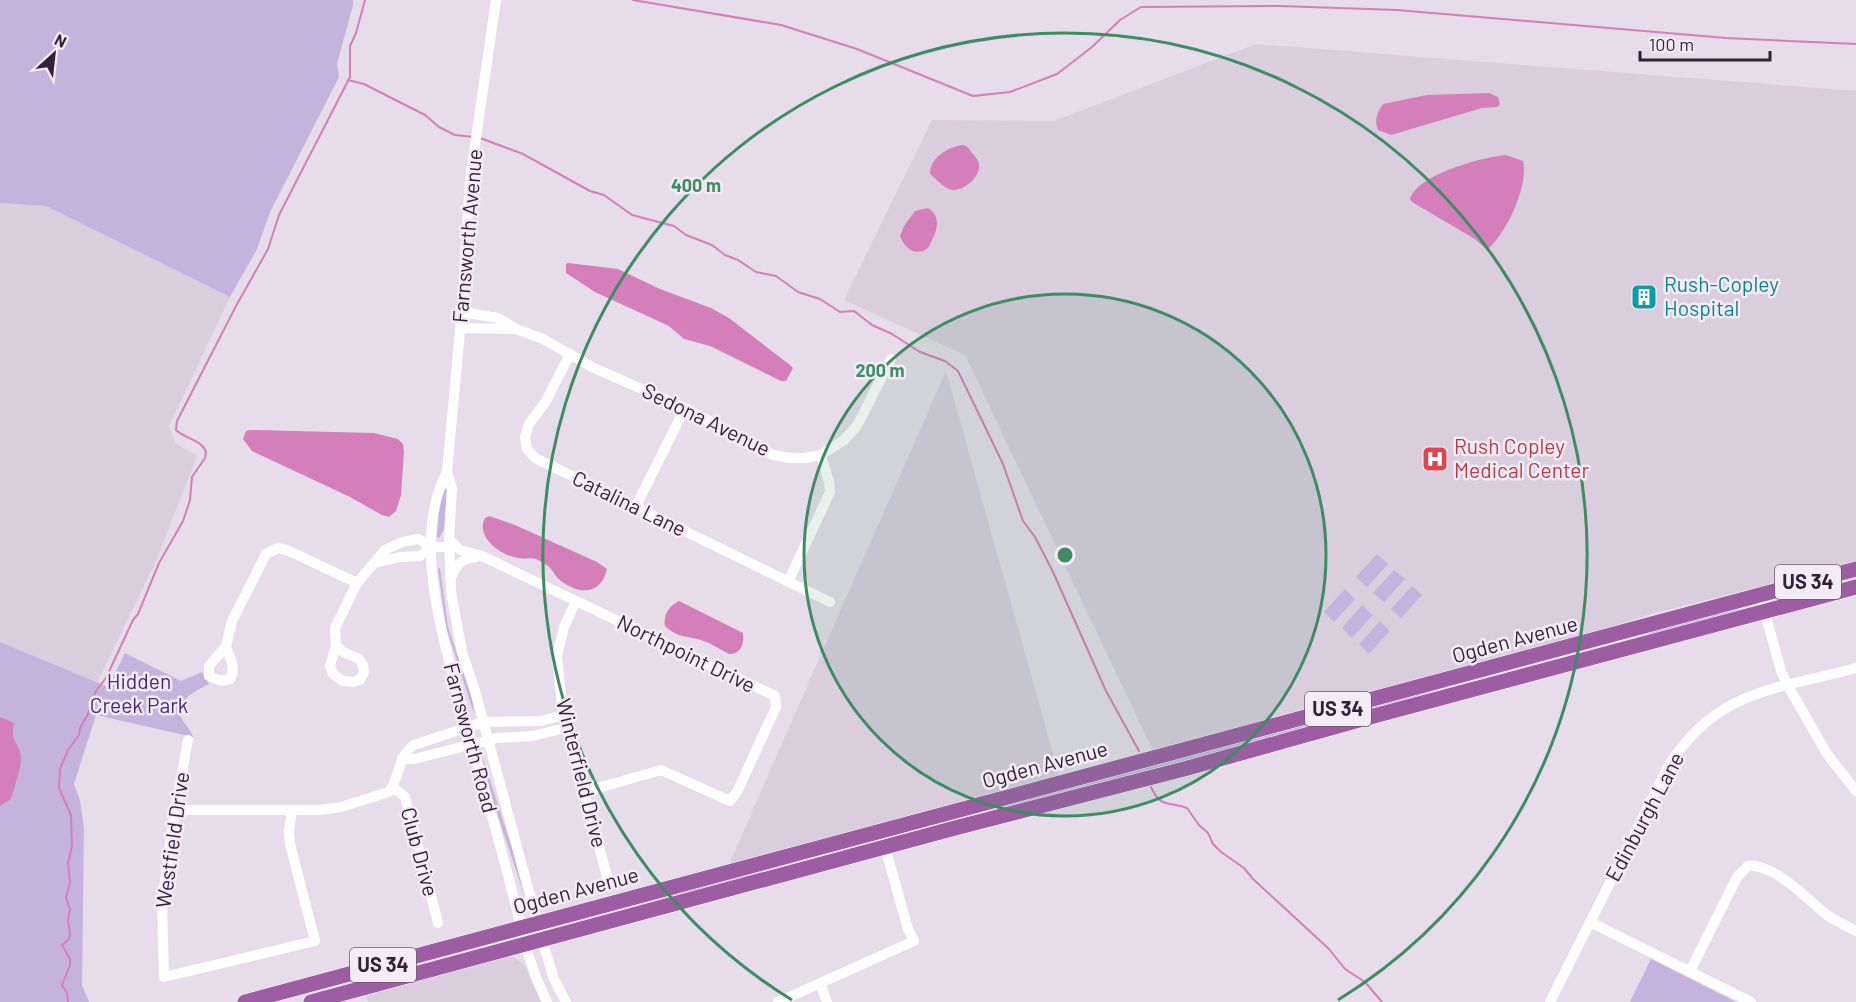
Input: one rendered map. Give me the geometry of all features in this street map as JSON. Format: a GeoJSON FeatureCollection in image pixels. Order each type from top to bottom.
{"type":"FeatureCollection","features":[{"type":"Feature","properties":{"kind":"main road","name":"Ogden Avenue"},"geometry":{"type":"LineString","coordinates":[[245,1002],[1856,569]]}},
{"type":"Feature","properties":{"kind":"main road","name":"Ogden Avenue"},"geometry":{"type":"LineString","coordinates":[[311,1002],[885,847],[1184,770],[1370,717],[1856,587]]}},
{"type":"Feature","properties":{"kind":"street","name":"Farnsworth Avenue"},"geometry":{"type":"LineString","coordinates":[[449,543],[452,489],[447,472],[462,312],[470,180],[496,0]]}},
{"type":"Feature","properties":{"kind":"street","name":"Sedona Avenue"},"geometry":{"type":"LineString","coordinates":[[462,312],[492,316],[516,329],[543,339],[594,368],[684,408],[773,455],[805,458],[821,455]]}},
{"type":"Feature","properties":{"kind":"street","name":"Sedona Avenue"},"geometry":{"type":"LineString","coordinates":[[460,328],[516,329]]}},
{"type":"Feature","properties":{"kind":"street","name":"Catalina Lane"},"geometry":{"type":"LineString","coordinates":[[570,354],[546,401],[529,424],[525,437],[527,449],[535,458],[830,602]]}},
{"type":"Feature","properties":{"kind":"street"},"geometry":{"type":"LineString","coordinates":[[788,582],[830,492],[821,455],[844,440],[857,426],[891,358]]}},
{"type":"Feature","properties":{"kind":"street"},"geometry":{"type":"LineString","coordinates":[[635,508],[684,408]]}},
{"type":"Feature","properties":{"kind":"street","name":"Farnsworth Avenue"},"geometry":{"type":"LineString","coordinates":[[431,547],[439,487],[447,472]]}},
{"type":"Feature","properties":{"kind":"street"},"geometry":{"type":"LineString","coordinates":[[336,645],[335,628],[357,583],[385,550],[402,542],[419,539],[431,547]]}},
{"type":"Feature","properties":{"kind":"street"},"geometry":{"type":"LineString","coordinates":[[374,563],[420,555],[431,547],[449,543]]}},
{"type":"Feature","properties":{"kind":"street","name":"Northpoint Drive"},"geometry":{"type":"LineString","coordinates":[[449,543],[460,550],[482,556],[775,696],[776,707],[737,792],[730,801],[661,770],[584,792]]}},
{"type":"Feature","properties":{"kind":"street","name":"Farnsworth Road"},"geometry":{"type":"LineString","coordinates":[[449,543],[450,582],[462,652],[537,923]]}},
{"type":"Feature","properties":{"kind":"street","name":"Farnsworth Road"},"geometry":{"type":"LineString","coordinates":[[431,547],[437,613],[522,927]]}},
{"type":"Feature","properties":{"kind":"street"},"geometry":{"type":"LineString","coordinates":[[226,646],[232,621],[244,595],[266,554],[278,548],[287,550],[357,583]]}},
{"type":"Feature","properties":{"kind":"street"},"geometry":{"type":"LineString","coordinates":[[450,582],[454,570],[461,561],[482,556]]}},
{"type":"Feature","properties":{"kind":"street"},"geometry":{"type":"LineString","coordinates":[[1760,595],[1781,671],[1788,686],[1827,754],[1856,791]]}},
{"type":"Feature","properties":{"kind":"street","name":"Winterfield Drive"},"geometry":{"type":"LineString","coordinates":[[576,601],[564,627],[557,656],[563,715],[607,876]]}},
{"type":"Feature","properties":{"kind":"street","name":"Edinburgh Lane"},"geometry":{"type":"LineString","coordinates":[[1551,1001],[1668,767],[1687,739],[1712,716],[1749,696],[1856,668]]}},
{"type":"Feature","properties":{"kind":"street"},"geometry":{"type":"LineString","coordinates":[[175,810],[320,810],[341,807],[388,792],[393,786],[407,749],[414,745],[483,722],[541,721],[563,715]]}},
{"type":"Feature","properties":{"kind":"street"},"geometry":{"type":"LineString","coordinates":[[402,759],[414,759],[471,743],[504,737],[533,736],[565,728]]}},
{"type":"Feature","properties":{"kind":"street","name":"Westfield Drive"},"geometry":{"type":"LineString","coordinates":[[188,740],[162,902],[164,977],[315,940],[290,844],[292,810]]}},
{"type":"Feature","properties":{"kind":"street","name":"Club Drive"},"geometry":{"type":"LineString","coordinates":[[393,786],[405,797],[438,922]]}},
{"type":"Feature","properties":{"kind":"street"},"geometry":{"type":"LineString","coordinates":[[778,1002],[914,941],[908,929],[880,832]]}},
{"type":"Feature","properties":{"kind":"street"},"geometry":{"type":"LineString","coordinates":[[1690,971],[1737,877],[1748,866],[1759,867],[1771,872],[1829,916],[1856,931]]}},
{"type":"Feature","properties":{"kind":"street"},"geometry":{"type":"LineString","coordinates":[[1590,922],[1750,1002]]}},
{"type":"Feature","properties":{"kind":"street"},"geometry":{"type":"LineString","coordinates":[[537,923],[554,979],[566,1002]]}},
{"type":"Feature","properties":{"kind":"street"},"geometry":{"type":"LineString","coordinates":[[522,927],[525,945],[547,1002]]}},
{"type":"Feature","properties":{"kind":"street"},"geometry":{"type":"LineString","coordinates":[[820,984],[827,1002]]}},
{"type":"Feature","properties":{"kind":"shaded area","name":"Rush Copley Medical Center"},"geometry":{"type":"Polygon","coordinates":[[[1256,44],[1856,91],[1856,563],[1654,613],[1579,638],[1154,753],[965,355],[844,300],[932,120],[1054,121],[1256,44]]]}},
{"type":"Feature","properties":{"kind":"shaded area"},"geometry":{"type":"Polygon","coordinates":[[[1489,93],[1498,97],[1500,104],[1497,107],[1482,108],[1391,135],[1378,130],[1377,127],[1377,117],[1383,104],[1427,95],[1489,93]]]}},
{"type":"Feature","properties":{"kind":"shaded area"},"geometry":{"type":"Polygon","coordinates":[[[961,145],[968,147],[976,157],[979,170],[974,179],[964,187],[949,189],[930,174],[931,168],[940,155],[961,145]]]}},
{"type":"Feature","properties":{"kind":"shaded area"},"geometry":{"type":"Polygon","coordinates":[[[1506,155],[1523,161],[1523,183],[1508,221],[1487,250],[1475,239],[1410,199],[1415,190],[1425,182],[1452,168],[1506,155]]]}},
{"type":"Feature","properties":{"kind":"shaded area"},"geometry":{"type":"Polygon","coordinates":[[[0,203],[46,206],[230,297],[169,426],[175,443],[197,456],[156,561],[97,683],[0,642],[0,203]]]}},
{"type":"Feature","properties":{"kind":"shaded area"},"geometry":{"type":"Polygon","coordinates":[[[928,208],[936,217],[937,227],[928,248],[915,252],[905,245],[900,236],[915,211],[928,208]]]}},
{"type":"Feature","properties":{"kind":"shaded area"},"geometry":{"type":"Polygon","coordinates":[[[568,263],[618,269],[660,289],[711,308],[729,318],[793,368],[786,381],[781,381],[710,346],[684,339],[669,326],[595,292],[566,273],[568,263]]]}},
{"type":"Feature","properties":{"kind":"shaded area"},"geometry":{"type":"Polygon","coordinates":[[[946,371],[1060,778],[728,867],[819,659],[946,371]]]}},
{"type":"Feature","properties":{"kind":"shaded area"},"geometry":{"type":"Polygon","coordinates":[[[246,431],[374,433],[398,439],[403,444],[404,452],[401,495],[396,511],[389,517],[382,515],[350,497],[252,451],[243,439],[246,431]]]}},
{"type":"Feature","properties":{"kind":"shaded area"},"geometry":{"type":"Polygon","coordinates":[[[489,516],[515,525],[597,562],[607,569],[604,578],[595,588],[575,589],[561,581],[550,568],[540,561],[505,554],[492,544],[484,532],[485,518],[489,516]]]}},
{"type":"Feature","properties":{"kind":"shaded area"},"geometry":{"type":"Polygon","coordinates":[[[679,601],[743,633],[739,650],[729,654],[705,641],[672,632],[665,626],[666,615],[672,605],[679,601]]]}},
{"type":"Feature","properties":{"kind":"shaded area"},"geometry":{"type":"Polygon","coordinates":[[[0,717],[14,723],[14,738],[21,760],[11,799],[0,806],[0,717]]]}},
{"type":"Feature","properties":{"kind":"shaded area"},"geometry":{"type":"Polygon","coordinates":[[[504,957],[513,957],[522,963],[541,1002],[368,1002],[365,993],[504,957]]]}},
{"type":"Feature","properties":{"kind":"green space"},"geometry":{"type":"Polygon","coordinates":[[[0,0],[353,0],[337,64],[339,77],[270,212],[257,249],[230,297],[46,206],[0,203],[0,0]]]}},
{"type":"Feature","properties":{"kind":"green space"},"geometry":{"type":"Polygon","coordinates":[[[444,487],[447,490],[444,529],[439,538],[437,537],[441,489],[444,487]]]}},
{"type":"Feature","properties":{"kind":"green space"},"geometry":{"type":"Polygon","coordinates":[[[1377,554],[1388,564],[1367,587],[1356,577],[1377,554]]]}},
{"type":"Feature","properties":{"kind":"green space"},"geometry":{"type":"Polygon","coordinates":[[[440,568],[448,627],[473,702],[474,714],[446,627],[438,569],[440,568]]]}},
{"type":"Feature","properties":{"kind":"green space"},"geometry":{"type":"Polygon","coordinates":[[[1394,570],[1405,579],[1384,602],[1373,593],[1394,570]]]}},
{"type":"Feature","properties":{"kind":"green space"},"geometry":{"type":"Polygon","coordinates":[[[1412,586],[1422,595],[1401,618],[1391,609],[1412,586]]]}},
{"type":"Feature","properties":{"kind":"green space"},"geometry":{"type":"Polygon","coordinates":[[[1345,589],[1355,599],[1334,622],[1324,612],[1345,589]]]}},
{"type":"Feature","properties":{"kind":"green space"},"geometry":{"type":"Polygon","coordinates":[[[1362,605],[1373,615],[1352,638],[1342,628],[1362,605]]]}},
{"type":"Feature","properties":{"kind":"green space"},"geometry":{"type":"Polygon","coordinates":[[[1742,610],[1664,632],[1643,634],[1742,610]]]}},
{"type":"Feature","properties":{"kind":"green space"},"geometry":{"type":"Polygon","coordinates":[[[1380,621],[1390,631],[1369,654],[1359,644],[1380,621]]]}},
{"type":"Feature","properties":{"kind":"green space","name":"Hidden Creek Park"},"geometry":{"type":"Polygon","coordinates":[[[0,642],[108,687],[125,653],[181,681],[202,672],[209,684],[187,698],[180,708],[183,721],[193,737],[96,715],[74,784],[80,800],[84,828],[82,985],[89,1002],[0,1002],[0,642]]]}},
{"type":"Feature","properties":{"kind":"green space"},"geometry":{"type":"Polygon","coordinates":[[[1451,685],[1369,712],[967,818],[1047,793],[1451,685]]]}},
{"type":"Feature","properties":{"kind":"green space"},"geometry":{"type":"Polygon","coordinates":[[[482,756],[513,851],[526,900],[488,786],[482,756]]]}},
{"type":"Feature","properties":{"kind":"green space"},"geometry":{"type":"Polygon","coordinates":[[[798,861],[749,877],[628,910],[693,888],[798,861]]]}},
{"type":"Feature","properties":{"kind":"green space"},"geometry":{"type":"Polygon","coordinates":[[[1651,959],[1736,1002],[1630,1002],[1651,959]]]}},
{"type":"Feature","properties":{"kind":"waterway"},"geometry":{"type":"LineString","coordinates":[[68,1002],[67,993],[62,985],[70,959],[62,945],[69,939],[70,933],[68,921],[70,909],[66,898],[70,883],[68,863],[72,846],[71,815],[59,788],[60,769],[68,750],[79,735],[96,691],[106,678],[138,614],[159,563],[183,521],[190,500],[192,477],[205,458],[206,451],[200,444],[176,430],[177,421],[268,249],[279,215],[350,77],[350,46],[365,0]]}},
{"type":"Feature","properties":{"kind":"waterway"},"geometry":{"type":"LineString","coordinates":[[633,0],[781,25],[857,49],[973,96],[1010,92],[1057,74],[1092,47],[1120,20],[1141,7],[1280,6],[1397,10],[1726,38],[1856,44]]}},
{"type":"Feature","properties":{"kind":"waterway"},"geometry":{"type":"LineString","coordinates":[[348,80],[364,84],[425,115],[439,127],[455,135],[474,137]]}},
{"type":"Feature","properties":{"kind":"waterway"},"geometry":{"type":"LineString","coordinates":[[480,138],[523,154],[590,191],[604,195],[632,215],[674,226],[686,235],[712,245],[756,272],[776,276],[798,292],[820,299],[840,312],[854,311],[872,325],[892,334],[920,352],[945,361],[958,371],[1003,464],[1023,521],[1035,537],[1053,572],[1106,691],[1139,751]]}},
{"type":"Feature","properties":{"kind":"waterway"},"geometry":{"type":"LineString","coordinates":[[1151,787],[1158,799],[1187,808],[1221,852],[1244,868],[1329,949],[1345,969],[1365,982],[1382,1002]]}},
{"type":"Feature","properties":{"kind":"place","name":"Rush-Copley Hospital"},"geometry":{"type":"Point","coordinates":[1644,297]}},
{"type":"Feature","properties":{"kind":"place","name":"Rush Copley Medical Center"},"geometry":{"type":"Point","coordinates":[1435,459]}}]}
